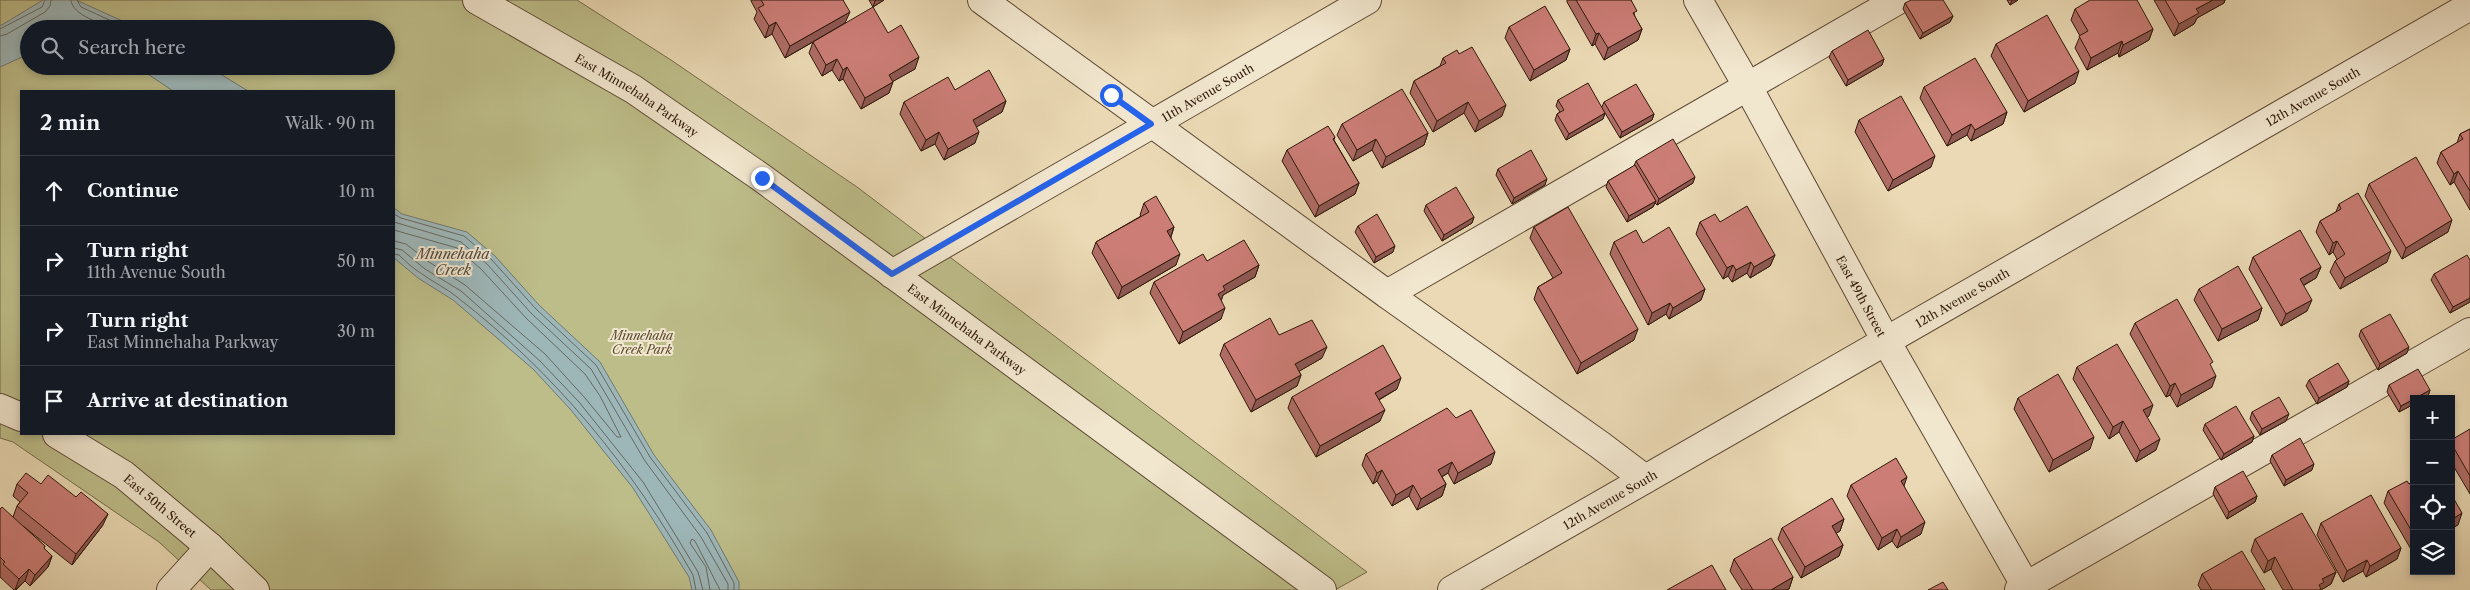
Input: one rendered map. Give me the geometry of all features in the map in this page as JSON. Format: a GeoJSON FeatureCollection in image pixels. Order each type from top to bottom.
{"type":"FeatureCollection","features":[{"type":"Feature","properties":{"kind":"street","name":"East Minnehaha Parkway"},"geometry":{"type":"LineString","coordinates":[[477,0],[633,89],[762,178],[1322,590]]}},
{"type":"Feature","properties":{"kind":"street"},"geometry":{"type":"LineString","coordinates":[[982,0],[1387,294],[1600,444],[1645,479]]}},
{"type":"Feature","properties":{"kind":"street","name":"11th Avenue South"},"geometry":{"type":"LineString","coordinates":[[892,274],[1366,0]]}},
{"type":"Feature","properties":{"kind":"street","name":"East 49th Street"},"geometry":{"type":"LineString","coordinates":[[1698,0],[2025,589]]}},
{"type":"Feature","properties":{"kind":"street"},"geometry":{"type":"LineString","coordinates":[[1387,294],[1898,0]]}},
{"type":"Feature","properties":{"kind":"street","name":"12th Avenue South"},"geometry":{"type":"LineString","coordinates":[[1452,590],[2470,6]]}},
{"type":"Feature","properties":{"kind":"street"},"geometry":{"type":"LineString","coordinates":[[2025,589],[2470,332]]}},
{"type":"Feature","properties":{"kind":"street"},"geometry":{"type":"LineString","coordinates":[[0,408],[20,417]]}},
{"type":"Feature","properties":{"kind":"street","name":"East 50th Street"},"geometry":{"type":"LineString","coordinates":[[58,435],[124,475],[210,547],[255,590]]}},
{"type":"Feature","properties":{"kind":"street"},"geometry":{"type":"LineString","coordinates":[[171,590],[210,547]]}},
{"type":"Feature","properties":{"kind":"green space","name":"Minnehaha Creek Park"},"geometry":{"type":"Polygon","coordinates":[[[0,0],[577,0],[671,60],[857,187],[1367,572],[1335,590],[211,590],[159,542],[13,442],[0,438],[0,0]]]}},
{"type":"Feature","properties":{"kind":"water"},"geometry":{"type":"Polygon","coordinates":[[[43,0],[76,0],[120,20],[20,20],[20,58],[0,67],[0,26],[43,0]]]}},
{"type":"Feature","properties":{"kind":"water"},"geometry":{"type":"Polygon","coordinates":[[[149,75],[222,75],[246,90],[172,90],[149,75]]]}},
{"type":"Feature","properties":{"kind":"water","name":"Minnehaha Creek"},"geometry":{"type":"Polygon","coordinates":[[[395,209],[402,214],[467,232],[495,256],[539,305],[600,362],[654,455],[711,530],[739,582],[739,590],[692,590],[689,577],[633,488],[571,410],[533,369],[453,300],[418,278],[395,259],[395,209]]]}},
{"type":"Feature","properties":{"kind":"building"},"geometry":{"type":"Polygon","coordinates":[[[761,0],[843,0],[850,12],[790,46],[776,22],[769,26],[758,8],[764,5],[761,0]]]}},
{"type":"Feature","properties":{"kind":"building"},"geometry":{"type":"Polygon","coordinates":[[[1576,0],[1631,0],[1637,11],[1633,13],[1642,29],[1608,48],[1599,33],[1596,34],[1576,0]]]}},
{"type":"Feature","properties":{"kind":"building"},"geometry":{"type":"Polygon","coordinates":[[[1911,0],[1943,0],[1953,16],[1923,33],[1905,3],[1911,0]]]}},
{"type":"Feature","properties":{"kind":"building"},"geometry":{"type":"Polygon","coordinates":[[[2090,0],[2137,0],[2153,29],[2123,45],[2122,41],[2091,58],[2079,36],[2088,31],[2075,9],[2090,0]]]}},
{"type":"Feature","properties":{"kind":"building"},"geometry":{"type":"Polygon","coordinates":[[[2165,0],[2213,0],[2196,9],[2199,13],[2179,24],[2165,0]]]}},
{"type":"Feature","properties":{"kind":"building"},"geometry":{"type":"Polygon","coordinates":[[[1545,6],[1570,49],[1534,70],[1509,27],[1545,6]]]}},
{"type":"Feature","properties":{"kind":"building"},"geometry":{"type":"Polygon","coordinates":[[[873,7],[888,33],[901,25],[919,57],[889,75],[893,82],[865,98],[847,67],[843,70],[837,59],[826,65],[813,42],[873,7]]]}},
{"type":"Feature","properties":{"kind":"building"},"geometry":{"type":"Polygon","coordinates":[[[2047,15],[2079,71],[2028,101],[1996,44],[2047,15]]]}},
{"type":"Feature","properties":{"kind":"building"},"geometry":{"type":"Polygon","coordinates":[[[1868,30],[1884,59],[1848,80],[1832,51],[1868,30]]]}},
{"type":"Feature","properties":{"kind":"building"},"geometry":{"type":"Polygon","coordinates":[[[1472,47],[1506,105],[1479,121],[1468,102],[1437,121],[1414,81],[1446,63],[1443,58],[1457,50],[1459,54],[1472,47]]]}},
{"type":"Feature","properties":{"kind":"building"},"geometry":{"type":"Polygon","coordinates":[[[1975,58],[2007,112],[1975,130],[1971,124],[1952,135],[1924,87],[1975,58]]]}},
{"type":"Feature","properties":{"kind":"building"},"geometry":{"type":"Polygon","coordinates":[[[989,70],[1006,101],[973,120],[979,132],[948,149],[939,132],[926,140],[904,102],[948,77],[955,90],[989,70]]]}},
{"type":"Feature","properties":{"kind":"building"},"geometry":{"type":"Polygon","coordinates":[[[1588,83],[1605,113],[1569,134],[1557,114],[1564,110],[1558,100],[1588,83]]]}},
{"type":"Feature","properties":{"kind":"building"},"geometry":{"type":"Polygon","coordinates":[[[1636,84],[1654,114],[1622,132],[1604,102],[1636,84]]]}},
{"type":"Feature","properties":{"kind":"building"},"geometry":{"type":"Polygon","coordinates":[[[1402,89],[1428,133],[1386,157],[1376,139],[1357,150],[1342,124],[1402,89]]]}},
{"type":"Feature","properties":{"kind":"building"},"geometry":{"type":"Polygon","coordinates":[[[1901,96],[1935,156],[1893,180],[1859,120],[1901,96]]]}},
{"type":"Feature","properties":{"kind":"building"},"geometry":{"type":"Polygon","coordinates":[[[1328,126],[1335,137],[1333,139],[1359,183],[1319,206],[1287,150],[1328,126]]]}},
{"type":"Feature","properties":{"kind":"building"},"geometry":{"type":"Polygon","coordinates":[[[2470,129],[2470,191],[2458,171],[2454,174],[2441,152],[2463,139],[2460,134],[2470,129]]]}},
{"type":"Feature","properties":{"kind":"building"},"geometry":{"type":"Polygon","coordinates":[[[1673,139],[1695,177],[1659,199],[1636,161],[1673,139]]]}},
{"type":"Feature","properties":{"kind":"building"},"geometry":{"type":"Polygon","coordinates":[[[1531,150],[1547,179],[1514,198],[1498,169],[1531,150]]]}},
{"type":"Feature","properties":{"kind":"building"},"geometry":{"type":"Polygon","coordinates":[[[2416,157],[2452,220],[2406,248],[2369,184],[2416,157]]]}},
{"type":"Feature","properties":{"kind":"building"},"geometry":{"type":"Polygon","coordinates":[[[1635,165],[1656,201],[1629,216],[1608,181],[1635,165]]]}},
{"type":"Feature","properties":{"kind":"building"},"geometry":{"type":"Polygon","coordinates":[[[1456,187],[1474,217],[1444,235],[1426,205],[1456,187]]]}},
{"type":"Feature","properties":{"kind":"building"},"geometry":{"type":"Polygon","coordinates":[[[2358,193],[2391,251],[2345,278],[2335,261],[2345,254],[2337,241],[2333,243],[2320,221],[2341,209],[2339,204],[2358,193]]]}},
{"type":"Feature","properties":{"kind":"building"},"geometry":{"type":"Polygon","coordinates":[[[1156,196],[1174,227],[1167,231],[1180,254],[1122,287],[1096,242],[1149,212],[1144,203],[1156,196]]]}},
{"type":"Feature","properties":{"kind":"building"},"geometry":{"type":"Polygon","coordinates":[[[1747,206],[1775,255],[1754,267],[1751,262],[1736,270],[1733,265],[1727,268],[1700,222],[1715,214],[1720,222],[1747,206]]]}},
{"type":"Feature","properties":{"kind":"building"},"geometry":{"type":"Polygon","coordinates":[[[1568,207],[1638,329],[1581,363],[1538,287],[1562,273],[1534,227],[1568,207]]]}},
{"type":"Feature","properties":{"kind":"building"},"geometry":{"type":"Polygon","coordinates":[[[1377,214],[1395,246],[1376,257],[1358,226],[1377,214]]]}},
{"type":"Feature","properties":{"kind":"building"},"geometry":{"type":"Polygon","coordinates":[[[1669,227],[1705,289],[1673,308],[1670,303],[1652,313],[1614,242],[1636,230],[1643,243],[1669,227]]]}},
{"type":"Feature","properties":{"kind":"building"},"geometry":{"type":"Polygon","coordinates":[[[2300,230],[2321,267],[2300,279],[2312,300],[2286,314],[2253,257],[2300,230]]]}},
{"type":"Feature","properties":{"kind":"building"},"geometry":{"type":"Polygon","coordinates":[[[1244,240],[1259,265],[1223,286],[1225,290],[1218,294],[1225,308],[1183,332],[1154,282],[1203,254],[1207,261],[1244,240]]]}},
{"type":"Feature","properties":{"kind":"building"},"geometry":{"type":"Polygon","coordinates":[[[2467,255],[2470,260],[2470,298],[2453,307],[2434,274],[2467,255]]]}},
{"type":"Feature","properties":{"kind":"building"},"geometry":{"type":"Polygon","coordinates":[[[2238,266],[2262,308],[2222,329],[2199,289],[2238,266]]]}},
{"type":"Feature","properties":{"kind":"building"},"geometry":{"type":"Polygon","coordinates":[[[2177,299],[2213,362],[2210,364],[2216,376],[2181,395],[2175,383],[2170,386],[2135,323],[2177,299]]]}},
{"type":"Feature","properties":{"kind":"building"},"geometry":{"type":"Polygon","coordinates":[[[2390,314],[2409,347],[2380,364],[2361,330],[2390,314]]]}},
{"type":"Feature","properties":{"kind":"building"},"geometry":{"type":"Polygon","coordinates":[[[1270,318],[1279,335],[1312,320],[1327,347],[1295,364],[1301,375],[1256,400],[1224,344],[1270,318]]]}},
{"type":"Feature","properties":{"kind":"building"},"geometry":{"type":"Polygon","coordinates":[[[2117,344],[2153,405],[2143,410],[2160,439],[2140,451],[2123,421],[2113,427],[2077,367],[2117,344]]]}},
{"type":"Feature","properties":{"kind":"building"},"geometry":{"type":"Polygon","coordinates":[[[1383,345],[1401,378],[1375,393],[1385,410],[1320,446],[1292,397],[1383,345]]]}},
{"type":"Feature","properties":{"kind":"building"},"geometry":{"type":"Polygon","coordinates":[[[2338,363],[2349,381],[2319,398],[2309,380],[2338,363]]]}},
{"type":"Feature","properties":{"kind":"building"},"geometry":{"type":"Polygon","coordinates":[[[2418,369],[2430,390],[2421,395],[2410,395],[2410,401],[2401,406],[2389,385],[2418,369]]]}},
{"type":"Feature","properties":{"kind":"building"},"geometry":{"type":"Polygon","coordinates":[[[2058,374],[2094,437],[2053,460],[2018,398],[2058,374]]]}},
{"type":"Feature","properties":{"kind":"building"},"geometry":{"type":"Polygon","coordinates":[[[2279,397],[2289,414],[2262,429],[2252,412],[2279,397]]]}},
{"type":"Feature","properties":{"kind":"building"},"geometry":{"type":"Polygon","coordinates":[[[2236,406],[2254,436],[2224,454],[2205,424],[2236,406]]]}},
{"type":"Feature","properties":{"kind":"building"},"geometry":{"type":"Polygon","coordinates":[[[1447,408],[1456,418],[1471,410],[1495,452],[1458,473],[1452,462],[1438,470],[1446,484],[1421,499],[1413,485],[1396,495],[1382,470],[1377,473],[1366,454],[1447,408]]]}},
{"type":"Feature","properties":{"kind":"building"},"geometry":{"type":"Polygon","coordinates":[[[2470,429],[2470,476],[2455,450],[2455,438],[2470,429]]]}},
{"type":"Feature","properties":{"kind":"building"},"geometry":{"type":"Polygon","coordinates":[[[2300,438],[2314,464],[2286,480],[2272,455],[2300,438]]]}},
{"type":"Feature","properties":{"kind":"building"},"geometry":{"type":"Polygon","coordinates":[[[1896,458],[1907,477],[1901,481],[1925,522],[1901,537],[1897,529],[1882,538],[1851,485],[1896,458]]]}},
{"type":"Feature","properties":{"kind":"building"},"geometry":{"type":"Polygon","coordinates":[[[2243,471],[2257,496],[2229,512],[2215,487],[2243,471]]]}},
{"type":"Feature","properties":{"kind":"building"},"geometry":{"type":"Polygon","coordinates":[[[26,473],[41,484],[48,475],[76,497],[81,492],[108,514],[76,554],[17,506],[28,493],[17,484],[26,473]]]}},
{"type":"Feature","properties":{"kind":"building"},"geometry":{"type":"Polygon","coordinates":[[[2407,481],[2410,483],[2410,528],[2388,491],[2407,481]]]}},
{"type":"Feature","properties":{"kind":"building"},"geometry":{"type":"Polygon","coordinates":[[[2371,495],[2401,548],[2370,566],[2367,560],[2347,571],[2321,523],[2371,495]]]}},
{"type":"Feature","properties":{"kind":"building"},"geometry":{"type":"Polygon","coordinates":[[[1832,498],[1844,519],[1832,526],[1843,545],[1805,567],[1782,528],[1832,498]]]}},
{"type":"Feature","properties":{"kind":"building"},"geometry":{"type":"Polygon","coordinates":[[[2455,501],[2462,513],[2455,517],[2455,501]]]}},
{"type":"Feature","properties":{"kind":"building"},"geometry":{"type":"Polygon","coordinates":[[[2,507],[45,546],[44,548],[52,556],[35,575],[29,569],[19,579],[3,564],[5,562],[0,557],[0,509],[2,507]]]}},
{"type":"Feature","properties":{"kind":"building"},"geometry":{"type":"Polygon","coordinates":[[[2302,513],[2336,572],[2322,579],[2324,582],[2319,585],[2321,589],[2319,590],[2293,590],[2275,557],[2268,561],[2255,539],[2302,513]]]}},
{"type":"Feature","properties":{"kind":"building"},"geometry":{"type":"Polygon","coordinates":[[[1771,538],[1793,577],[1771,590],[1753,590],[1734,559],[1771,538]]]}},
{"type":"Feature","properties":{"kind":"building"},"geometry":{"type":"Polygon","coordinates":[[[2242,551],[2265,590],[2212,590],[2202,574],[2242,551]]]}},
{"type":"Feature","properties":{"kind":"building"},"geometry":{"type":"Polygon","coordinates":[[[1712,565],[1726,590],[1667,590],[1712,565]]]}},
{"type":"Feature","properties":{"kind":"building"},"geometry":{"type":"Polygon","coordinates":[[[1943,582],[1948,590],[1928,590],[1943,582]]]}},
{"type":"Feature","properties":{"kind":"route"},"geometry":{"type":"LineString","coordinates":[[762,178],[892,274],[1151,124],[1111,95]]}}]}
